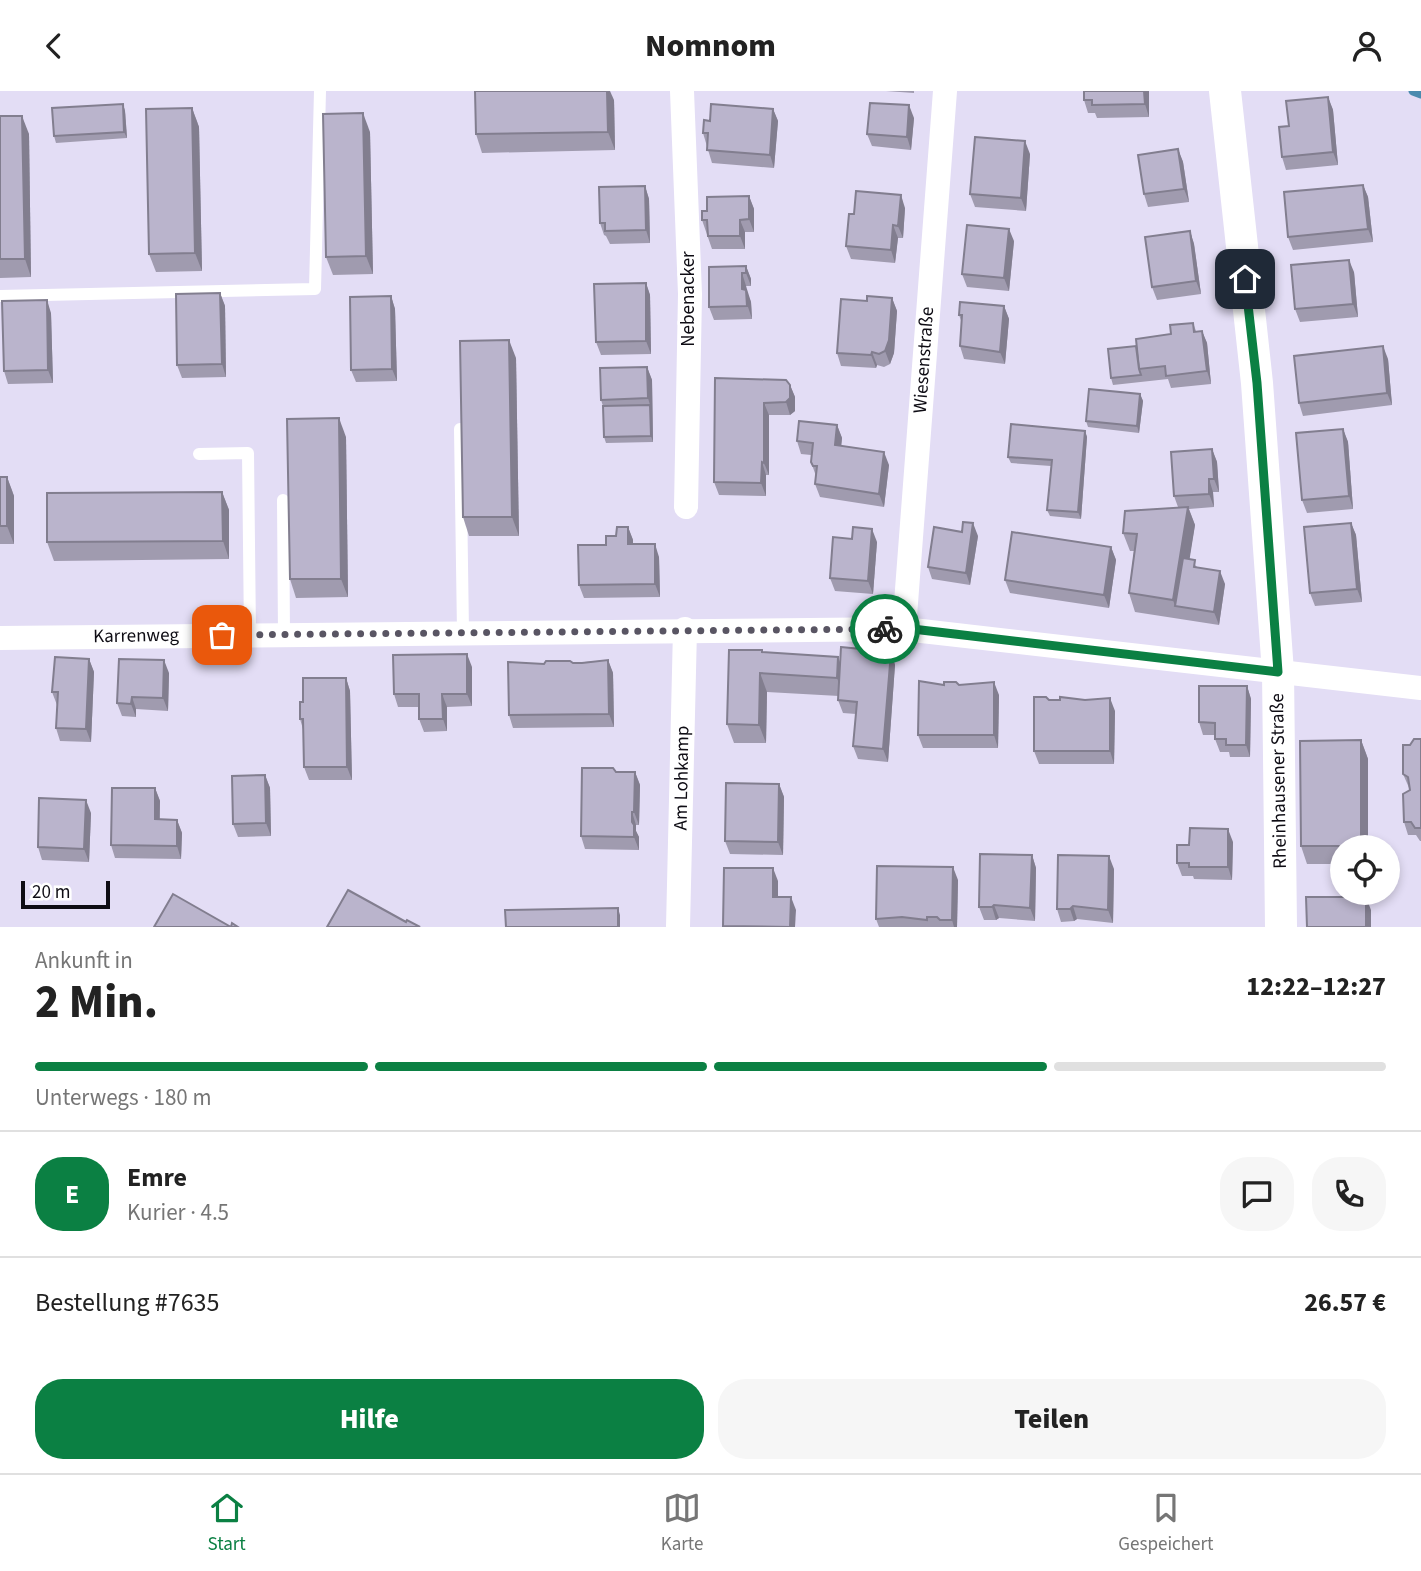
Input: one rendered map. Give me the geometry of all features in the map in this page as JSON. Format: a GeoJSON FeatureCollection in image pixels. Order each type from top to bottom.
{"type":"FeatureCollection","features":[{"type":"Feature","properties":{"kind":"street","name":"Nebenacker"},"geometry":{"type":"LineString","coordinates":[[682,91],[690,294],[686,507]]}},
{"type":"Feature","properties":{"kind":"street","name":"Wiesenstraße"},"geometry":{"type":"LineString","coordinates":[[904,628],[945,91]]}},
{"type":"Feature","properties":{"kind":"street","name":"Rheinhausener Straße"},"geometry":{"type":"LineString","coordinates":[[1225,91],[1257,383],[1278,672],[1281,927]]}},
{"type":"Feature","properties":{"kind":"street","name":"Karrenweg"},"geometry":{"type":"LineString","coordinates":[[0,638],[904,628],[1421,688]]}},
{"type":"Feature","properties":{"kind":"street","name":"Am Lohkamp"},"geometry":{"type":"LineString","coordinates":[[678,927],[685,629]]}},
{"type":"Feature","properties":{"kind":"lane"},"geometry":{"type":"LineString","coordinates":[[0,296],[315,289],[320,91]]}},
{"type":"Feature","properties":{"kind":"lane"},"geometry":{"type":"LineString","coordinates":[[460,429],[463,632]]}},
{"type":"Feature","properties":{"kind":"lane"},"geometry":{"type":"LineString","coordinates":[[199,454],[248,453],[250,635]]}},
{"type":"Feature","properties":{"kind":"lane"},"geometry":{"type":"LineString","coordinates":[[283,500],[284,635]]}},
{"type":"Feature","properties":{"kind":"building"},"geometry":{"type":"Polygon","coordinates":[[[475,91],[607,91],[608,132],[476,134],[475,91]]]}},
{"type":"Feature","properties":{"kind":"building"},"geometry":{"type":"Polygon","coordinates":[[[1084,91],[1144,91],[1145,104],[1092,105],[1092,100],[1084,100],[1084,91]]]}},
{"type":"Feature","properties":{"kind":"building"},"geometry":{"type":"Polygon","coordinates":[[[1328,97],[1333,152],[1282,157],[1279,127],[1289,126],[1286,101],[1328,97]]]}},
{"type":"Feature","properties":{"kind":"building"},"geometry":{"type":"Polygon","coordinates":[[[870,103],[909,105],[907,137],[867,134],[870,103]]]}},
{"type":"Feature","properties":{"kind":"building"},"geometry":{"type":"Polygon","coordinates":[[[123,104],[124,132],[54,136],[52,108],[123,104]]]}},
{"type":"Feature","properties":{"kind":"building"},"geometry":{"type":"Polygon","coordinates":[[[711,104],[773,109],[770,155],[707,150],[708,133],[703,133],[704,120],[710,121],[711,104]]]}},
{"type":"Feature","properties":{"kind":"building"},"geometry":{"type":"Polygon","coordinates":[[[192,108],[195,253],[149,254],[146,109],[192,108]]]}},
{"type":"Feature","properties":{"kind":"building"},"geometry":{"type":"Polygon","coordinates":[[[363,113],[366,256],[326,257],[323,114],[363,113]]]}},
{"type":"Feature","properties":{"kind":"building"},"geometry":{"type":"Polygon","coordinates":[[[0,116],[22,116],[25,259],[0,259],[0,116]]]}},
{"type":"Feature","properties":{"kind":"building"},"geometry":{"type":"Polygon","coordinates":[[[975,137],[1025,141],[1021,198],[970,194],[975,137]]]}},
{"type":"Feature","properties":{"kind":"building"},"geometry":{"type":"Polygon","coordinates":[[[1178,149],[1184,189],[1144,194],[1138,155],[1178,149]]]}},
{"type":"Feature","properties":{"kind":"building"},"geometry":{"type":"Polygon","coordinates":[[[1363,185],[1368,229],[1288,237],[1284,192],[1363,185]]]}},
{"type":"Feature","properties":{"kind":"building"},"geometry":{"type":"Polygon","coordinates":[[[645,186],[646,230],[605,231],[605,223],[600,223],[599,187],[645,186]]]}},
{"type":"Feature","properties":{"kind":"building"},"geometry":{"type":"Polygon","coordinates":[[[856,191],[901,195],[898,226],[893,225],[891,250],[846,246],[849,214],[854,214],[856,191]]]}},
{"type":"Feature","properties":{"kind":"building"},"geometry":{"type":"Polygon","coordinates":[[[749,196],[749,219],[740,220],[740,236],[708,236],[707,220],[702,220],[702,211],[707,211],[707,197],[749,196]]]}},
{"type":"Feature","properties":{"kind":"building"},"geometry":{"type":"Polygon","coordinates":[[[967,225],[1009,229],[1004,278],[962,274],[967,225]]]}},
{"type":"Feature","properties":{"kind":"building"},"geometry":{"type":"Polygon","coordinates":[[[1190,231],[1196,281],[1152,287],[1145,237],[1190,231]]]}},
{"type":"Feature","properties":{"kind":"building"},"geometry":{"type":"Polygon","coordinates":[[[1349,260],[1353,304],[1295,309],[1291,265],[1349,260]]]}},
{"type":"Feature","properties":{"kind":"building"},"geometry":{"type":"Polygon","coordinates":[[[746,266],[746,273],[742,273],[742,289],[746,290],[747,306],[709,307],[709,267],[746,266]]]}},
{"type":"Feature","properties":{"kind":"building"},"geometry":{"type":"Polygon","coordinates":[[[646,283],[646,341],[596,342],[594,284],[646,283]]]}},
{"type":"Feature","properties":{"kind":"building"},"geometry":{"type":"Polygon","coordinates":[[[220,293],[222,364],[177,365],[176,294],[220,293]]]}},
{"type":"Feature","properties":{"kind":"building"},"geometry":{"type":"Polygon","coordinates":[[[391,296],[392,369],[351,370],[350,297],[391,296]]]}},
{"type":"Feature","properties":{"kind":"building"},"geometry":{"type":"Polygon","coordinates":[[[867,296],[892,298],[889,340],[885,351],[879,354],[872,352],[871,355],[837,353],[841,299],[867,301],[867,296]]]}},
{"type":"Feature","properties":{"kind":"building"},"geometry":{"type":"Polygon","coordinates":[[[47,300],[48,370],[4,371],[2,301],[47,300]]]}},
{"type":"Feature","properties":{"kind":"building"},"geometry":{"type":"Polygon","coordinates":[[[960,302],[1004,306],[1000,352],[960,346],[960,302]]]}},
{"type":"Feature","properties":{"kind":"building"},"geometry":{"type":"Polygon","coordinates":[[[1193,323],[1194,332],[1202,331],[1207,371],[1166,376],[1165,366],[1139,369],[1136,339],[1171,334],[1170,325],[1193,323]]]}},
{"type":"Feature","properties":{"kind":"building"},"geometry":{"type":"Polygon","coordinates":[[[509,340],[512,517],[463,517],[460,341],[509,340]]]}},
{"type":"Feature","properties":{"kind":"building"},"geometry":{"type":"Polygon","coordinates":[[[1136,346],[1141,375],[1111,378],[1108,349],[1136,346]]]}},
{"type":"Feature","properties":{"kind":"building"},"geometry":{"type":"Polygon","coordinates":[[[1383,346],[1387,393],[1299,403],[1294,356],[1383,346]]]}},
{"type":"Feature","properties":{"kind":"building"},"geometry":{"type":"Polygon","coordinates":[[[647,367],[648,398],[601,400],[600,368],[647,367]]]}},
{"type":"Feature","properties":{"kind":"building"},"geometry":{"type":"Polygon","coordinates":[[[715,378],[786,380],[790,385],[790,398],[786,402],[764,403],[764,463],[762,462],[761,483],[714,482],[715,378]]]}},
{"type":"Feature","properties":{"kind":"building"},"geometry":{"type":"Polygon","coordinates":[[[1089,389],[1140,394],[1137,426],[1086,421],[1089,389]]]}},
{"type":"Feature","properties":{"kind":"building"},"geometry":{"type":"Polygon","coordinates":[[[650,405],[651,436],[604,437],[603,406],[650,405]]]}},
{"type":"Feature","properties":{"kind":"building"},"geometry":{"type":"Polygon","coordinates":[[[339,418],[341,579],[290,579],[287,419],[339,418]]]}},
{"type":"Feature","properties":{"kind":"building"},"geometry":{"type":"Polygon","coordinates":[[[799,421],[837,425],[835,445],[884,452],[879,494],[815,484],[817,466],[813,466],[811,462],[813,443],[797,441],[799,421]]]}},
{"type":"Feature","properties":{"kind":"building"},"geometry":{"type":"Polygon","coordinates":[[[1011,424],[1085,431],[1078,512],[1047,510],[1052,460],[1008,457],[1011,424]]]}},
{"type":"Feature","properties":{"kind":"building"},"geometry":{"type":"Polygon","coordinates":[[[1343,429],[1349,496],[1302,500],[1296,433],[1343,429]]]}},
{"type":"Feature","properties":{"kind":"building"},"geometry":{"type":"Polygon","coordinates":[[[1212,449],[1214,479],[1209,479],[1209,494],[1174,496],[1171,452],[1212,449]]]}},
{"type":"Feature","properties":{"kind":"building"},"geometry":{"type":"Polygon","coordinates":[[[0,477],[7,477],[7,526],[0,526],[0,477]]]}},
{"type":"Feature","properties":{"kind":"building"},"geometry":{"type":"Polygon","coordinates":[[[222,492],[223,541],[47,542],[47,493],[222,492]]]}},
{"type":"Feature","properties":{"kind":"building"},"geometry":{"type":"Polygon","coordinates":[[[1188,507],[1173,600],[1129,593],[1137,534],[1123,533],[1125,511],[1188,507]]]}},
{"type":"Feature","properties":{"kind":"building"},"geometry":{"type":"Polygon","coordinates":[[[963,522],[973,523],[966,573],[928,567],[934,527],[962,532],[963,522]]]}},
{"type":"Feature","properties":{"kind":"building"},"geometry":{"type":"Polygon","coordinates":[[[1351,523],[1357,589],[1310,593],[1304,527],[1351,523]]]}},
{"type":"Feature","properties":{"kind":"building"},"geometry":{"type":"Polygon","coordinates":[[[617,527],[628,527],[628,544],[655,544],[655,584],[579,585],[578,545],[606,545],[606,536],[616,536],[617,527]]]}},
{"type":"Feature","properties":{"kind":"building"},"geometry":{"type":"Polygon","coordinates":[[[853,527],[872,529],[868,581],[830,578],[833,537],[852,539],[853,527]]]}},
{"type":"Feature","properties":{"kind":"building"},"geometry":{"type":"Polygon","coordinates":[[[1012,532],[1111,547],[1104,595],[1005,580],[1012,532]]]}},
{"type":"Feature","properties":{"kind":"building"},"geometry":{"type":"Polygon","coordinates":[[[1183,558],[1195,560],[1194,567],[1220,571],[1214,612],[1175,606],[1183,558]]]}},
{"type":"Feature","properties":{"kind":"building"},"geometry":{"type":"Polygon","coordinates":[[[841,647],[891,652],[883,749],[853,746],[857,702],[838,700],[841,647]]]}},
{"type":"Feature","properties":{"kind":"building"},"geometry":{"type":"Polygon","coordinates":[[[729,650],[762,650],[838,657],[837,678],[760,673],[759,725],[727,724],[729,650]]]}},
{"type":"Feature","properties":{"kind":"building"},"geometry":{"type":"Polygon","coordinates":[[[467,654],[467,694],[442,694],[443,719],[419,719],[419,694],[394,694],[393,655],[467,654]]]}},
{"type":"Feature","properties":{"kind":"building"},"geometry":{"type":"Polygon","coordinates":[[[55,657],[89,659],[86,729],[56,728],[58,692],[52,692],[55,657]]]}},
{"type":"Feature","properties":{"kind":"building"},"geometry":{"type":"Polygon","coordinates":[[[119,659],[164,660],[163,698],[132,697],[131,704],[117,703],[119,659]]]}},
{"type":"Feature","properties":{"kind":"building"},"geometry":{"type":"Polygon","coordinates":[[[608,660],[609,714],[509,715],[508,662],[544,664],[546,661],[582,663],[608,660]]]}},
{"type":"Feature","properties":{"kind":"building"},"geometry":{"type":"Polygon","coordinates":[[[303,678],[346,678],[347,767],[304,767],[303,719],[300,719],[303,678]]]}},
{"type":"Feature","properties":{"kind":"building"},"geometry":{"type":"Polygon","coordinates":[[[919,681],[944,685],[944,682],[956,682],[959,685],[994,682],[994,735],[918,735],[919,681]]]}},
{"type":"Feature","properties":{"kind":"building"},"geometry":{"type":"Polygon","coordinates":[[[1199,686],[1247,686],[1246,745],[1226,745],[1226,739],[1215,739],[1215,723],[1199,722],[1199,686]]]}},
{"type":"Feature","properties":{"kind":"building"},"geometry":{"type":"Polygon","coordinates":[[[1034,697],[1046,697],[1049,700],[1060,700],[1060,697],[1085,700],[1110,698],[1110,751],[1034,751],[1034,697]]]}},
{"type":"Feature","properties":{"kind":"building"},"geometry":{"type":"Polygon","coordinates":[[[1414,739],[1421,739],[1421,828],[1415,828],[1411,822],[1404,822],[1403,794],[1410,790],[1408,777],[1403,774],[1403,745],[1410,745],[1414,739]]]}},
{"type":"Feature","properties":{"kind":"building"},"geometry":{"type":"Polygon","coordinates":[[[1361,740],[1361,835],[1330,835],[1330,846],[1301,846],[1300,741],[1361,740]]]}},
{"type":"Feature","properties":{"kind":"building"},"geometry":{"type":"Polygon","coordinates":[[[582,768],[613,768],[616,772],[635,772],[632,812],[634,837],[581,836],[582,768]]]}},
{"type":"Feature","properties":{"kind":"building"},"geometry":{"type":"Polygon","coordinates":[[[265,775],[266,823],[233,824],[232,776],[265,775]]]}},
{"type":"Feature","properties":{"kind":"building"},"geometry":{"type":"Polygon","coordinates":[[[726,783],[779,784],[778,842],[725,841],[726,783]]]}},
{"type":"Feature","properties":{"kind":"building"},"geometry":{"type":"Polygon","coordinates":[[[112,788],[155,788],[155,819],[177,820],[177,846],[111,845],[112,788]]]}},
{"type":"Feature","properties":{"kind":"building"},"geometry":{"type":"Polygon","coordinates":[[[39,798],[86,800],[84,849],[38,847],[39,798]]]}},
{"type":"Feature","properties":{"kind":"building"},"geometry":{"type":"Polygon","coordinates":[[[1190,828],[1228,829],[1228,867],[1189,867],[1189,863],[1177,863],[1177,845],[1189,845],[1190,828]]]}},
{"type":"Feature","properties":{"kind":"building"},"geometry":{"type":"Polygon","coordinates":[[[980,854],[1032,855],[1030,908],[994,905],[979,907],[980,854]]]}},
{"type":"Feature","properties":{"kind":"building"},"geometry":{"type":"Polygon","coordinates":[[[1058,855],[1109,856],[1108,910],[1073,906],[1070,909],[1057,909],[1058,855]]]}},
{"type":"Feature","properties":{"kind":"building"},"geometry":{"type":"Polygon","coordinates":[[[877,866],[953,867],[952,920],[940,920],[937,917],[927,917],[927,920],[902,917],[876,919],[877,866]]]}},
{"type":"Feature","properties":{"kind":"building"},"geometry":{"type":"Polygon","coordinates":[[[724,868],[773,868],[773,897],[791,897],[790,927],[723,926],[724,868]]]}},
{"type":"Feature","properties":{"kind":"building"},"geometry":{"type":"Polygon","coordinates":[[[348,890],[406,922],[407,920],[420,927],[327,927],[348,890]]]}},
{"type":"Feature","properties":{"kind":"building"},"geometry":{"type":"Polygon","coordinates":[[[173,894],[231,927],[154,927],[173,894]]]}},
{"type":"Feature","properties":{"kind":"building"},"geometry":{"type":"Polygon","coordinates":[[[1306,897],[1330,897],[1330,905],[1366,905],[1366,927],[1307,927],[1306,897]]]}},
{"type":"Feature","properties":{"kind":"building"},"geometry":{"type":"Polygon","coordinates":[[[618,908],[618,927],[506,927],[505,910],[618,908]]]}},
{"type":"Feature","properties":{"kind":"waterway"},"geometry":{"type":"LineString","coordinates":[[1413,91],[1421,94]]}},
{"type":"Feature","properties":{"kind":"way so far"},"geometry":{"type":"LineString","coordinates":[[222,635],[885,629]]}},
{"type":"Feature","properties":{"kind":"route"},"geometry":{"type":"LineString","coordinates":[[885,629],[904,628],[1278,672],[1257,383],[1245,279]]}}]}
